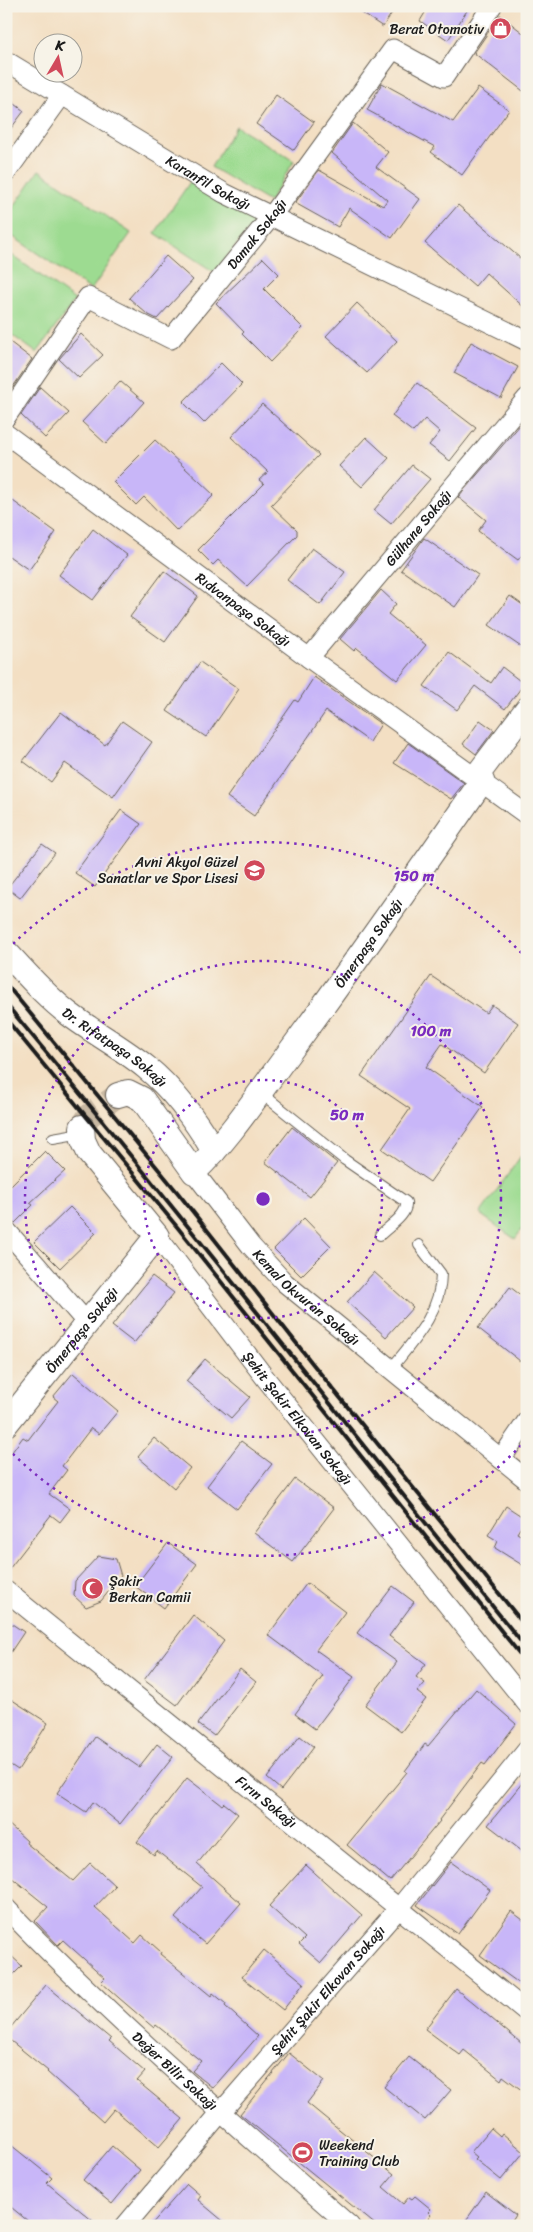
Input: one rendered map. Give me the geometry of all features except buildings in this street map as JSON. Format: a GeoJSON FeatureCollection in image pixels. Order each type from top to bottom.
{"type":"FeatureCollection","features":[{"type":"Feature","properties":{"kind":"street","name":"Damak Sokağı"},"geometry":{"type":"LineString","coordinates":[[6,417],[88,297],[171,338],[271,217],[393,49],[444,77],[492,6]]}},
{"type":"Feature","properties":{"kind":"street","name":"Karanfil Sokağı"},"geometry":{"type":"LineString","coordinates":[[6,61],[224,193],[527,341]]}},
{"type":"Feature","properties":{"kind":"street"},"geometry":{"type":"LineString","coordinates":[[6,173],[62,95]]}},
{"type":"Feature","properties":{"kind":"street","name":"Gülhane Sokağı"},"geometry":{"type":"LineString","coordinates":[[309,658],[527,398]]}},
{"type":"Feature","properties":{"kind":"street","name":"Rıdvanpaşa Sokağı"},"geometry":{"type":"LineString","coordinates":[[6,434],[309,658],[527,815]]}},
{"type":"Feature","properties":{"kind":"street","name":"Ömerpaşa Sokağı"},"geometry":{"type":"LineString","coordinates":[[194,1172],[214,1151],[260,1092],[392,910],[482,781],[478,774],[527,709]]}},
{"type":"Feature","properties":{"kind":"street","name":"Dr. Rıfatpaşa Sokağı"},"geometry":{"type":"LineString","coordinates":[[6,952],[44,992],[68,1013],[146,1066],[158,1077],[191,1115],[214,1151]]}},
{"type":"Feature","properties":{"kind":"street","name":"Kemal Okvuran Sokağı"},"geometry":{"type":"LineString","coordinates":[[118,1095],[128,1092],[134,1093],[142,1099],[194,1172],[270,1268],[390,1370],[527,1480]]}},
{"type":"Feature","properties":{"kind":"street","name":"Şehit Şakir Elkovan Sokağı"},"geometry":{"type":"LineString","coordinates":[[82,1130],[84,1144],[93,1158],[157,1236],[275,1391],[527,1704]]}},
{"type":"Feature","properties":{"kind":"street"},"geometry":{"type":"LineString","coordinates":[[6,1230],[87,1323]]}},
{"type":"Feature","properties":{"kind":"street","name":"Ömerpaşa Sokağı"},"geometry":{"type":"LineString","coordinates":[[6,1424],[157,1236]]}},
{"type":"Feature","properties":{"kind":"street"},"geometry":{"type":"LineString","coordinates":[[501,1460],[527,1421]]}},
{"type":"Feature","properties":{"kind":"street","name":"Fırın Sokağı"},"geometry":{"type":"LineString","coordinates":[[6,1590],[527,2012]]}},
{"type":"Feature","properties":{"kind":"street","name":"Şehit Şakir Elkovan Sokağı"},"geometry":{"type":"LineString","coordinates":[[125,2226],[221,2112],[399,1908],[527,1750]]}},
{"type":"Feature","properties":{"kind":"street","name":"Değer Bilir Sokağı"},"geometry":{"type":"LineString","coordinates":[[6,1908],[71,1973],[221,2112],[350,2226]]}},
{"type":"Feature","properties":{"kind":"lane"},"geometry":{"type":"LineString","coordinates":[[260,1092],[345,1160],[406,1202],[406,1210],[380,1235]]}},
{"type":"Feature","properties":{"kind":"lane"},"geometry":{"type":"LineString","coordinates":[[53,1138],[82,1130]]}},
{"type":"Feature","properties":{"kind":"lane"},"geometry":{"type":"LineString","coordinates":[[390,1370],[424,1326],[434,1311],[438,1299],[441,1274],[418,1245]]}},
{"type":"Feature","properties":{"kind":"green space"},"geometry":{"type":"Polygon","coordinates":[[[236,126],[294,161],[269,202],[211,167],[236,126]]]}},
{"type":"Feature","properties":{"kind":"green space"},"geometry":{"type":"Polygon","coordinates":[[[39,170],[131,233],[91,290],[6,232],[6,218],[39,170]]]}},
{"type":"Feature","properties":{"kind":"green space"},"geometry":{"type":"Polygon","coordinates":[[[190,182],[257,220],[214,272],[155,233],[190,182]]]}},
{"type":"Feature","properties":{"kind":"green space"},"geometry":{"type":"Polygon","coordinates":[[[6,251],[75,300],[37,353],[6,331],[6,251]]]}},
{"type":"Feature","properties":{"kind":"green space"},"geometry":{"type":"Polygon","coordinates":[[[521,1156],[527,1161],[527,1222],[515,1239],[480,1214],[521,1156]]]}},
{"type":"Feature","properties":{"kind":"tunnel"},"geometry":{"type":"LineString","coordinates":[[82,1127],[89,1116],[118,1095]]}},
{"type":"Feature","properties":{"kind":"railway"},"geometry":{"type":"LineString","coordinates":[[6,984],[178,1193],[312,1363],[527,1628]]}},
{"type":"Feature","properties":{"kind":"railway"},"geometry":{"type":"LineString","coordinates":[[6,1004],[203,1245],[527,1649]]}},
{"type":"Feature","properties":{"kind":"railway"},"geometry":{"type":"LineString","coordinates":[[6,1019],[178,1228],[527,1663]]}},
{"type":"Feature","properties":{"kind":"place","name":"Berat Otomotiv"},"geometry":{"type":"Point","coordinates":[500,29]}},
{"type":"Feature","properties":{"kind":"place","name":"Avni Akyol Güzel Sanatlar ve Spor Lisesi"},"geometry":{"type":"Point","coordinates":[254,870]}},
{"type":"Feature","properties":{"kind":"place","name":"Şakir Berkan Camii"},"geometry":{"type":"Point","coordinates":[93,1589]}},
{"type":"Feature","properties":{"kind":"place","name":"Weekend Training Club"},"geometry":{"type":"Point","coordinates":[303,2153]}}]}
